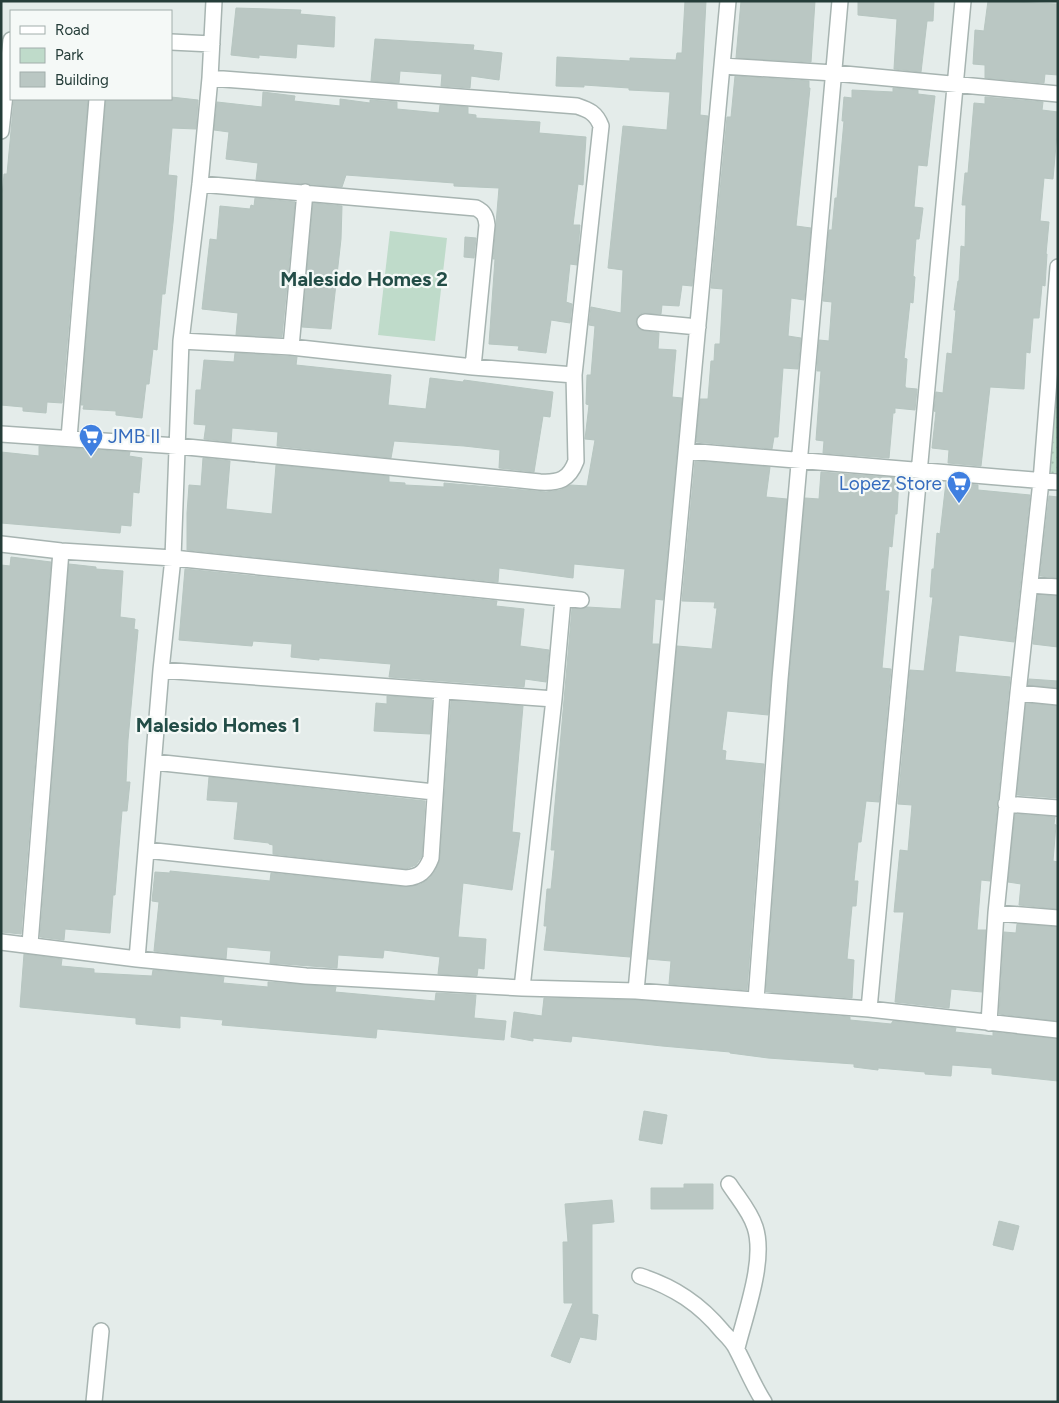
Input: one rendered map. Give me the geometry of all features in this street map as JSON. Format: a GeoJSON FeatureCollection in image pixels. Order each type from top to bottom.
{"type":"FeatureCollection","features":[{"type":"Feature","properties":{"kind":"street"},"geometry":{"type":"LineString","coordinates":[[136,959],[161,670],[173,558],[181,341],[200,184],[210,78],[214,1]]}},
{"type":"Feature","properties":{"kind":"street"},"geometry":{"type":"LineString","coordinates":[[636,991],[728,1]]}},
{"type":"Feature","properties":{"kind":"street"},"geometry":{"type":"LineString","coordinates":[[756,1000],[781,669],[840,1]]}},
{"type":"Feature","properties":{"kind":"street"},"geometry":{"type":"LineString","coordinates":[[869,1009],[962,1]]}},
{"type":"Feature","properties":{"kind":"street"},"geometry":{"type":"LineString","coordinates":[[172,42],[212,44]]}},
{"type":"Feature","properties":{"kind":"street"},"geometry":{"type":"LineString","coordinates":[[1,131],[10,49]]}},
{"type":"Feature","properties":{"kind":"street"},"geometry":{"type":"LineString","coordinates":[[722,66],[955,83],[1058,94]]}},
{"type":"Feature","properties":{"kind":"street"},"geometry":{"type":"LineString","coordinates":[[1,434],[177,446],[553,482],[561,480],[573,469],[576,461],[574,376],[601,126],[598,117],[592,111],[577,106],[210,78]]}},
{"type":"Feature","properties":{"kind":"street"},"geometry":{"type":"LineString","coordinates":[[69,438],[97,100]]}},
{"type":"Feature","properties":{"kind":"street"},"geometry":{"type":"LineString","coordinates":[[200,184],[476,208],[482,211],[487,225],[473,367]]}},
{"type":"Feature","properties":{"kind":"street"},"geometry":{"type":"LineString","coordinates":[[291,347],[304,192]]}},
{"type":"Feature","properties":{"kind":"street"},"geometry":{"type":"LineString","coordinates":[[989,1023],[996,913],[1006,804],[1042,481],[1058,267]]}},
{"type":"Feature","properties":{"kind":"street"},"geometry":{"type":"LineString","coordinates":[[645,322],[698,327]]}},
{"type":"Feature","properties":{"kind":"street"},"geometry":{"type":"LineString","coordinates":[[181,341],[291,347],[574,376]]}},
{"type":"Feature","properties":{"kind":"street"},"geometry":{"type":"LineString","coordinates":[[687,451],[1058,482]]}},
{"type":"Feature","properties":{"kind":"street"},"geometry":{"type":"LineString","coordinates":[[1,544],[61,551],[173,558],[581,600]]}},
{"type":"Feature","properties":{"kind":"street"},"geometry":{"type":"LineString","coordinates":[[30,944],[61,551]]}},
{"type":"Feature","properties":{"kind":"street"},"geometry":{"type":"LineString","coordinates":[[1030,585],[1058,587]]}},
{"type":"Feature","properties":{"kind":"street"},"geometry":{"type":"LineString","coordinates":[[522,988],[554,699],[562,599]]}},
{"type":"Feature","properties":{"kind":"street"},"geometry":{"type":"LineString","coordinates":[[161,670],[554,699]]}},
{"type":"Feature","properties":{"kind":"street"},"geometry":{"type":"LineString","coordinates":[[146,850],[406,878],[416,877],[428,865],[430,858],[442,691]]}},
{"type":"Feature","properties":{"kind":"street"},"geometry":{"type":"LineString","coordinates":[[1018,693],[1058,697]]}},
{"type":"Feature","properties":{"kind":"street"},"geometry":{"type":"LineString","coordinates":[[154,762],[434,792]]}},
{"type":"Feature","properties":{"kind":"street"},"geometry":{"type":"LineString","coordinates":[[1006,804],[1058,808]]}},
{"type":"Feature","properties":{"kind":"street"},"geometry":{"type":"LineString","coordinates":[[996,913],[1058,918]]}},
{"type":"Feature","properties":{"kind":"street"},"geometry":{"type":"LineString","coordinates":[[1,942],[30,944],[136,959],[306,976],[522,988],[636,991],[869,1009],[1058,1030]]}},
{"type":"Feature","properties":{"kind":"street"},"geometry":{"type":"LineString","coordinates":[[729,1184],[754,1224],[759,1249],[756,1272],[737,1348]]}},
{"type":"Feature","properties":{"kind":"street"},"geometry":{"type":"LineString","coordinates":[[640,1276],[673,1290],[708,1314],[737,1348],[751,1380],[764,1402]]}},
{"type":"Feature","properties":{"kind":"street"},"geometry":{"type":"LineString","coordinates":[[94,1402],[101,1332]]}},
{"type":"Feature","properties":{"kind":"green space"},"geometry":{"type":"Polygon","coordinates":[[[390,231],[447,238],[435,341],[378,335],[390,231]]]}},
{"type":"Feature","properties":{"kind":"green space"},"geometry":{"type":"Polygon","coordinates":[[[1058,313],[1058,476],[1041,472],[1058,313]]]}},
{"type":"Feature","properties":{"kind":"building"},"geometry":{"type":"Polygon","coordinates":[[[685,1],[706,1],[700,115],[708,116],[692,286],[682,285],[679,306],[662,305],[661,314],[642,313],[637,317],[636,322],[640,330],[659,333],[658,349],[676,350],[672,397],[682,398],[663,600],[655,599],[652,644],[659,644],[630,957],[544,950],[547,926],[544,926],[547,889],[551,889],[555,850],[551,850],[572,608],[621,609],[625,569],[574,564],[573,578],[499,568],[498,582],[187,550],[189,485],[201,486],[203,458],[230,461],[226,509],[272,514],[276,465],[389,476],[389,482],[405,483],[405,485],[444,487],[444,483],[546,492],[560,490],[570,485],[587,486],[595,440],[585,439],[589,405],[586,404],[587,375],[591,375],[595,326],[589,325],[591,307],[621,313],[623,270],[608,268],[623,126],[667,130],[670,92],[584,85],[584,87],[556,86],[557,57],[630,61],[630,58],[676,60],[677,53],[682,53],[685,1]]]}},
{"type":"Feature","properties":{"kind":"building"},"geometry":{"type":"Polygon","coordinates":[[[741,1],[815,1],[811,62],[736,58],[741,1]]]}},
{"type":"Feature","properties":{"kind":"building"},"geometry":{"type":"Polygon","coordinates":[[[858,1],[934,1],[933,21],[927,21],[921,72],[894,69],[897,19],[858,15],[858,1]]]}},
{"type":"Feature","properties":{"kind":"building"},"geometry":{"type":"Polygon","coordinates":[[[988,1],[1058,4],[1058,75],[1045,74],[1044,83],[985,78],[985,65],[973,64],[975,30],[984,31],[988,1]]]}},
{"type":"Feature","properties":{"kind":"building"},"geometry":{"type":"Polygon","coordinates":[[[236,8],[301,10],[300,14],[335,17],[334,47],[297,44],[296,58],[259,55],[259,58],[231,55],[236,8]]]}},
{"type":"Feature","properties":{"kind":"building"},"geometry":{"type":"Polygon","coordinates":[[[375,39],[474,45],[473,50],[502,53],[499,80],[471,76],[470,88],[441,86],[442,74],[400,71],[399,83],[371,81],[375,39]]]}},
{"type":"Feature","properties":{"kind":"building"},"geometry":{"type":"Polygon","coordinates":[[[735,76],[809,81],[810,88],[796,226],[811,228],[804,300],[791,298],[788,336],[801,338],[798,369],[783,368],[778,437],[774,437],[772,449],[696,442],[700,399],[708,399],[711,361],[714,361],[715,344],[720,344],[723,289],[711,288],[727,117],[731,117],[735,76]]]}},
{"type":"Feature","properties":{"kind":"building"},"geometry":{"type":"Polygon","coordinates":[[[893,88],[918,90],[918,94],[935,96],[927,166],[918,165],[914,207],[923,208],[919,239],[916,239],[913,303],[910,302],[904,358],[907,359],[905,386],[906,388],[917,389],[915,410],[895,408],[889,458],[823,453],[824,441],[816,440],[821,371],[817,371],[819,340],[829,341],[832,302],[823,301],[829,230],[832,230],[835,198],[837,198],[844,121],[842,121],[844,97],[852,98],[852,90],[893,92],[893,88]]]}},
{"type":"Feature","properties":{"kind":"building"},"geometry":{"type":"Polygon","coordinates":[[[263,92],[295,96],[294,101],[340,106],[340,99],[370,103],[370,100],[397,102],[397,109],[439,113],[440,105],[468,107],[468,114],[476,115],[476,118],[540,122],[539,133],[586,137],[583,185],[578,184],[573,225],[580,225],[577,265],[570,264],[566,302],[572,304],[570,323],[551,320],[546,353],[518,350],[519,346],[489,344],[499,188],[454,186],[454,183],[346,175],[342,187],[256,180],[258,163],[226,159],[229,132],[214,130],[217,102],[262,107],[263,92]]]}},
{"type":"Feature","properties":{"kind":"building"},"geometry":{"type":"Polygon","coordinates":[[[172,97],[198,100],[196,129],[172,128],[168,175],[177,176],[173,223],[165,294],[162,294],[157,350],[153,349],[149,384],[146,384],[142,418],[116,415],[116,411],[83,409],[84,405],[81,405],[106,100],[172,100],[172,97]]]}},
{"type":"Feature","properties":{"kind":"building"},"geometry":{"type":"Polygon","coordinates":[[[985,97],[1043,102],[1042,110],[1058,112],[1058,122],[1053,179],[1044,178],[1040,221],[1049,222],[1045,286],[1042,285],[1039,318],[1033,318],[1030,353],[1026,352],[1024,389],[990,387],[981,466],[948,463],[949,450],[932,448],[936,392],[943,393],[947,353],[952,354],[956,310],[954,310],[959,281],[961,246],[965,247],[966,205],[962,205],[965,173],[968,173],[974,103],[985,104],[985,97]]]}},
{"type":"Feature","properties":{"kind":"building"},"geometry":{"type":"Polygon","coordinates":[[[14,100],[88,100],[62,403],[47,402],[46,413],[23,411],[23,407],[1,405],[1,208],[4,174],[7,174],[14,100]]]}},
{"type":"Feature","properties":{"kind":"building"},"geometry":{"type":"Polygon","coordinates":[[[255,198],[295,202],[282,337],[236,335],[238,313],[202,309],[210,239],[217,240],[220,206],[250,209],[251,205],[254,206],[255,198]]]}},
{"type":"Feature","properties":{"kind":"building"},"geometry":{"type":"Polygon","coordinates":[[[313,203],[342,206],[341,239],[331,329],[302,327],[313,203]]]}},
{"type":"Feature","properties":{"kind":"building"},"geometry":{"type":"Polygon","coordinates":[[[465,237],[476,238],[474,258],[464,257],[465,237]]]}},
{"type":"Feature","properties":{"kind":"building"},"geometry":{"type":"Polygon","coordinates":[[[235,353],[297,357],[296,365],[391,375],[388,405],[426,409],[430,378],[463,382],[464,380],[553,392],[550,417],[543,416],[534,472],[499,468],[500,450],[464,446],[394,441],[391,458],[277,446],[278,432],[232,428],[231,442],[204,439],[206,425],[194,424],[196,390],[201,390],[204,360],[234,362],[235,353]]]}},
{"type":"Feature","properties":{"kind":"building"},"geometry":{"type":"Polygon","coordinates":[[[39,446],[130,452],[129,456],[142,458],[139,493],[133,492],[131,526],[121,525],[120,533],[1,523],[1,452],[39,456],[39,446]]]}},
{"type":"Feature","properties":{"kind":"building"},"geometry":{"type":"Polygon","coordinates":[[[695,461],[770,467],[766,497],[787,499],[768,715],[727,711],[722,750],[726,751],[725,760],[764,764],[747,990],[669,984],[671,961],[648,959],[677,646],[712,649],[717,608],[714,608],[715,602],[682,601],[695,461]]]}},
{"type":"Feature","properties":{"kind":"building"},"geometry":{"type":"Polygon","coordinates":[[[821,472],[899,478],[897,514],[895,514],[892,547],[889,546],[885,591],[889,591],[882,668],[891,669],[879,802],[866,801],[861,842],[858,842],[854,881],[858,881],[856,906],[852,906],[847,959],[854,960],[852,998],[766,992],[789,680],[805,498],[819,499],[821,472]]]}},
{"type":"Feature","properties":{"kind":"building"},"geometry":{"type":"Polygon","coordinates":[[[946,482],[978,485],[978,490],[1030,495],[1014,642],[959,635],[955,672],[1010,677],[990,881],[981,880],[977,930],[986,930],[982,992],[951,989],[949,1008],[895,1002],[904,912],[894,912],[900,850],[908,851],[912,805],[898,804],[910,670],[924,671],[933,597],[930,597],[932,569],[934,569],[937,533],[940,534],[946,482]]]}},
{"type":"Feature","properties":{"kind":"building"},"geometry":{"type":"Polygon","coordinates":[[[1049,496],[1058,497],[1058,578],[1040,576],[1049,496]]]}},
{"type":"Feature","properties":{"kind":"building"},"geometry":{"type":"Polygon","coordinates":[[[11,557],[51,562],[21,934],[1,932],[1,565],[10,566],[11,557]]]}},
{"type":"Feature","properties":{"kind":"building"},"geometry":{"type":"Polygon","coordinates":[[[69,564],[123,571],[120,617],[135,619],[134,629],[138,630],[128,740],[126,782],[130,782],[127,811],[122,811],[110,933],[65,929],[64,940],[40,937],[69,564]]]}},
{"type":"Feature","properties":{"kind":"building"},"geometry":{"type":"Polygon","coordinates":[[[185,569],[497,601],[496,606],[524,609],[520,646],[549,650],[546,682],[525,679],[524,687],[389,677],[391,664],[291,657],[292,644],[253,641],[252,646],[179,640],[185,569]]]}},
{"type":"Feature","properties":{"kind":"building"},"geometry":{"type":"Polygon","coordinates":[[[1038,595],[1058,596],[1058,647],[1033,644],[1038,595]]]}},
{"type":"Feature","properties":{"kind":"building"},"geometry":{"type":"Polygon","coordinates":[[[1029,679],[1058,681],[1058,688],[1028,685],[1029,679]]]}},
{"type":"Feature","properties":{"kind":"building"},"geometry":{"type":"Polygon","coordinates":[[[387,696],[432,699],[430,734],[374,731],[376,703],[387,704],[387,696]]]}},
{"type":"Feature","properties":{"kind":"building"},"geometry":{"type":"Polygon","coordinates":[[[451,701],[523,706],[512,832],[520,833],[512,890],[463,883],[458,937],[486,939],[484,969],[478,968],[477,976],[438,974],[440,957],[384,950],[383,958],[338,955],[337,968],[270,963],[271,951],[227,947],[226,959],[154,951],[159,902],[152,901],[155,872],[170,873],[170,871],[270,881],[271,873],[405,887],[419,885],[429,879],[440,859],[451,701]]]}},
{"type":"Feature","properties":{"kind":"building"},"geometry":{"type":"Polygon","coordinates":[[[1026,703],[1058,706],[1057,798],[1017,795],[1026,703]]]}},
{"type":"Feature","properties":{"kind":"building"},"geometry":{"type":"Polygon","coordinates":[[[209,777],[425,801],[422,856],[416,865],[406,869],[273,854],[273,845],[269,843],[234,839],[238,802],[207,800],[209,777]]]}},
{"type":"Feature","properties":{"kind":"building"},"geometry":{"type":"Polygon","coordinates":[[[1015,814],[1055,817],[1053,861],[1058,862],[1058,909],[1019,905],[1021,884],[1008,882],[1015,814]]]}},
{"type":"Feature","properties":{"kind":"building"},"geometry":{"type":"Polygon","coordinates":[[[1017,924],[1058,927],[1058,1021],[999,1014],[1004,932],[1016,933],[1017,924]]]}},
{"type":"Feature","properties":{"kind":"building"},"geometry":{"type":"Polygon","coordinates":[[[24,954],[62,959],[61,966],[94,969],[94,973],[152,976],[153,970],[224,977],[223,983],[268,987],[268,982],[336,987],[335,992],[435,1001],[436,993],[476,995],[474,1018],[506,1021],[504,1040],[377,1029],[376,1038],[222,1025],[223,1020],[180,1016],[180,1028],[136,1024],[136,1018],[20,1007],[24,954]]]}},
{"type":"Feature","properties":{"kind":"building"},"geometry":{"type":"Polygon","coordinates":[[[544,998],[636,1000],[850,1017],[850,1020],[891,1024],[893,1021],[956,1028],[955,1032],[993,1036],[993,1032],[1058,1039],[1058,1081],[992,1074],[992,1068],[952,1065],[951,1076],[878,1068],[878,1070],[854,1067],[854,1064],[768,1058],[730,1052],[572,1036],[571,1042],[533,1038],[533,1041],[511,1037],[514,1012],[542,1016],[544,998]]]}},
{"type":"Feature","properties":{"kind":"building"},"geometry":{"type":"Polygon","coordinates":[[[644,1111],[667,1115],[662,1144],[639,1140],[644,1111]]]}},
{"type":"Feature","properties":{"kind":"building"},"geometry":{"type":"Polygon","coordinates":[[[684,1184],[713,1184],[713,1209],[651,1209],[651,1188],[684,1188],[684,1184]]]}},
{"type":"Feature","properties":{"kind":"building"},"geometry":{"type":"Polygon","coordinates":[[[612,1200],[614,1222],[592,1224],[592,1314],[598,1315],[596,1340],[580,1337],[570,1363],[551,1356],[573,1303],[564,1303],[563,1242],[568,1242],[565,1204],[612,1200]]]}},
{"type":"Feature","properties":{"kind":"building"},"geometry":{"type":"Polygon","coordinates":[[[999,1221],[1019,1226],[1013,1250],[993,1245],[999,1221]]]}},
{"type":"Feature","properties":{"kind":"place","name":"JMB II"},"geometry":{"type":"Point","coordinates":[91,457]}},
{"type":"Feature","properties":{"kind":"place","name":"Lopez Store"},"geometry":{"type":"Point","coordinates":[959,504]}},
{"type":"Feature","properties":{"kind":"district","name":"Malesido Homes 2"},"geometry":{"type":"Point","coordinates":[364,279]}},
{"type":"Feature","properties":{"kind":"district","name":"Malesido Homes 1"},"geometry":{"type":"Point","coordinates":[218,725]}}]}
